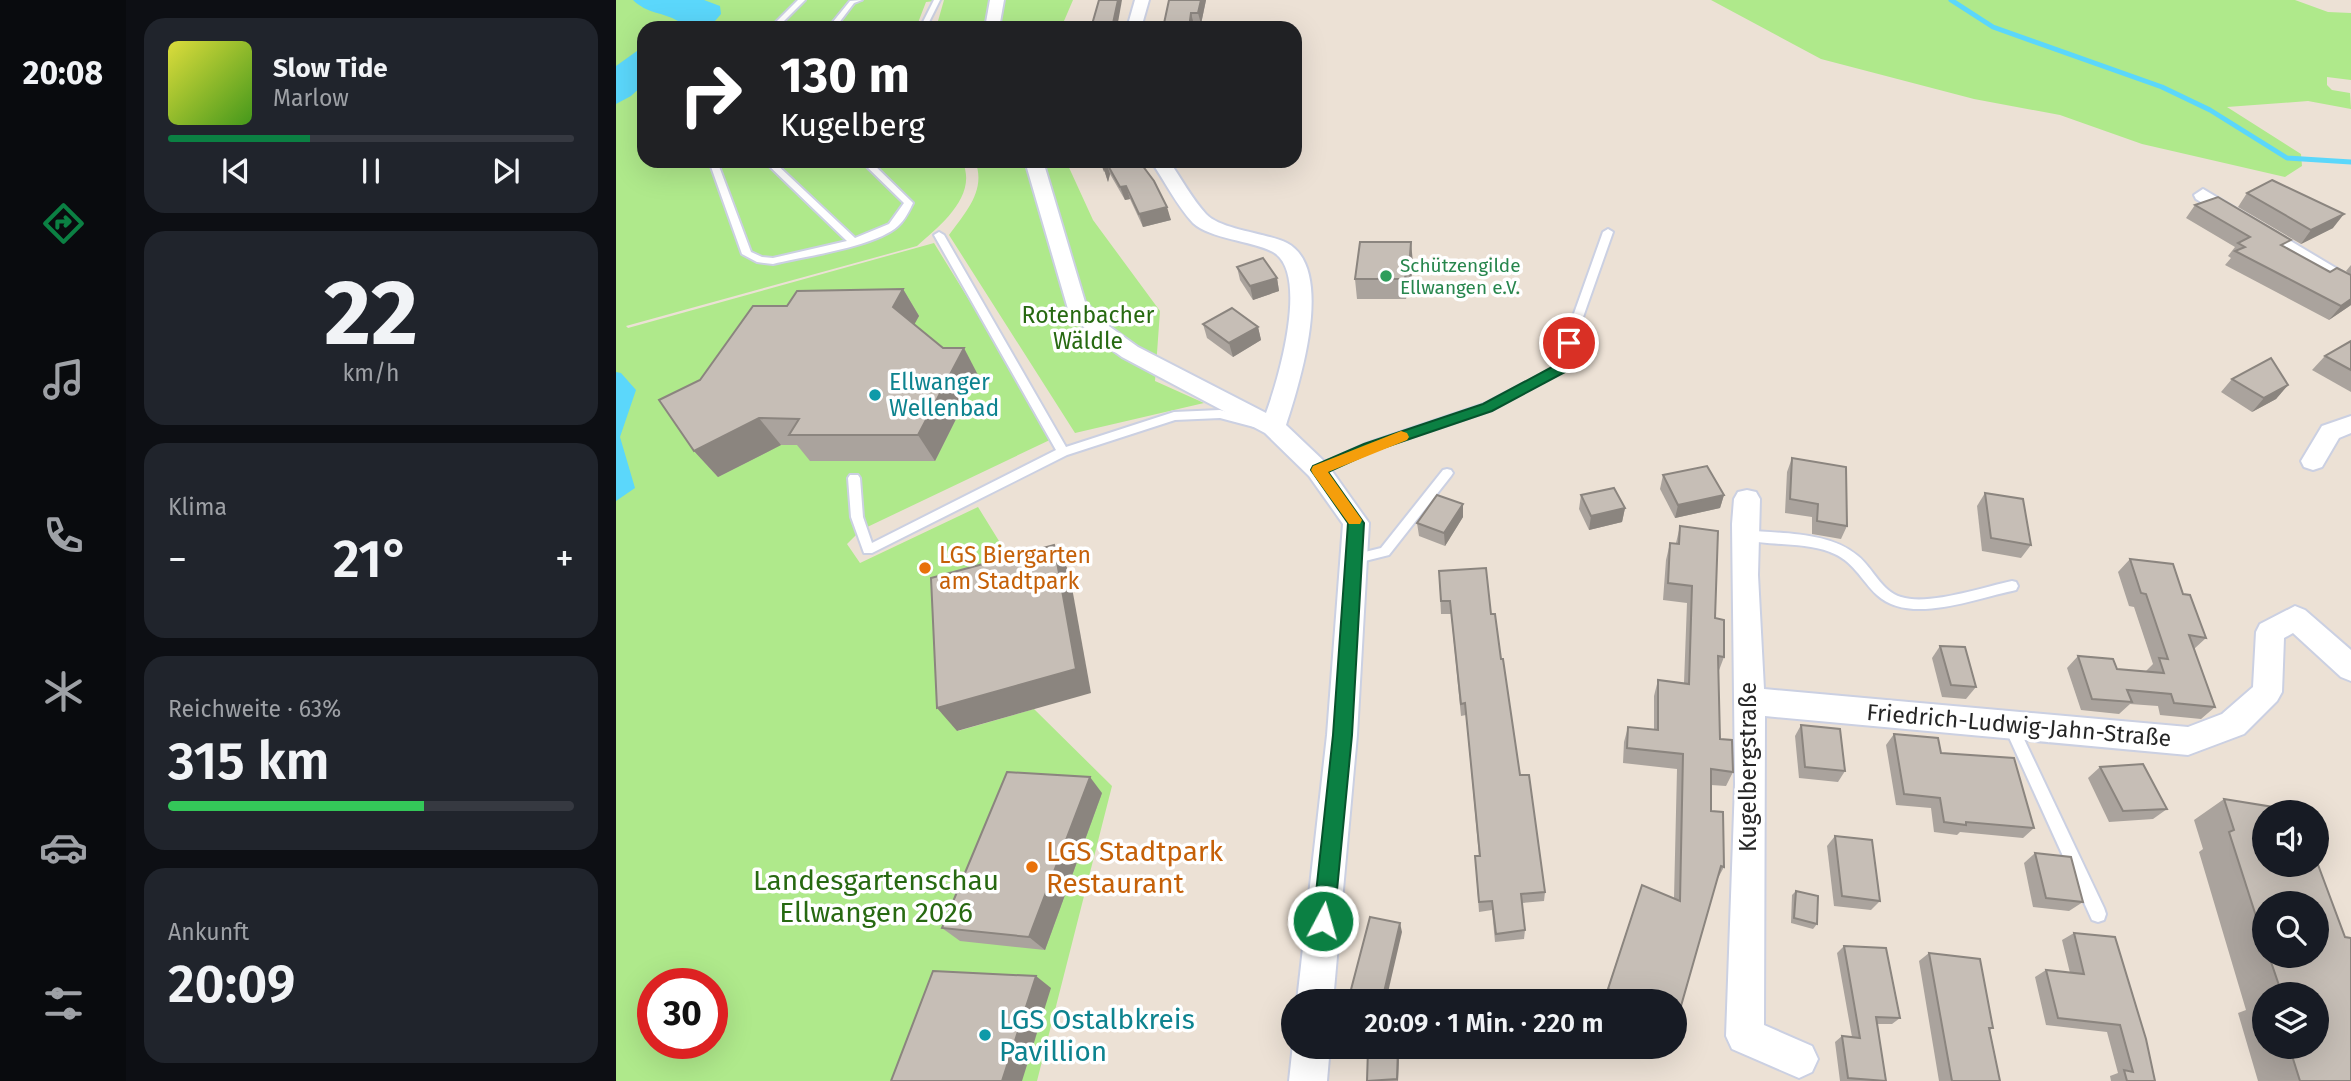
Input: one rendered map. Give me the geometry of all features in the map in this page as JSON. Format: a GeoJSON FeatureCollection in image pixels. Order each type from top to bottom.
{"type":"FeatureCollection","features":[{"type":"Feature","properties":{"kind":"street"},"geometry":{"type":"LineString","coordinates":[[993,21],[997,0]]}},
{"type":"Feature","properties":{"kind":"street"},"geometry":{"type":"LineString","coordinates":[[1136,21],[1142,0]]}},
{"type":"Feature","properties":{"kind":"street"},"geometry":{"type":"LineString","coordinates":[[1036,168],[1075,304],[1098,329],[1130,352],[1273,427],[1318,470],[1356,523],[1342,735],[1316,989]]}},
{"type":"Feature","properties":{"kind":"street"},"geometry":{"type":"LineString","coordinates":[[1165,168],[1201,220],[1281,248],[1297,265],[1302,290],[1290,378],[1273,427]]}},
{"type":"Feature","properties":{"kind":"street"},"geometry":{"type":"LineString","coordinates":[[2203,195],[2351,286]]}},
{"type":"Feature","properties":{"kind":"street"},"geometry":{"type":"LineString","coordinates":[[2313,461],[2330,432],[2351,424]]}},
{"type":"Feature","properties":{"kind":"street","name":"Kugelbergstraße"},"geometry":{"type":"LineString","coordinates":[[1745,1036],[1750,701],[1744,605],[1747,499]]}},
{"type":"Feature","properties":{"kind":"street","name":"Friedrich-Ludwig-Jahn-Straße"},"geometry":{"type":"LineString","coordinates":[[1750,701],[2188,741],[2233,724],[2267,692],[2270,632],[2295,618],[2351,668]]}},
{"type":"Feature","properties":{"kind":"street"},"geometry":{"type":"LineString","coordinates":[[1745,1036],[1799,1059]]}},
{"type":"Feature","properties":{"kind":"street"},"geometry":{"type":"LineString","coordinates":[[1308,1081],[1310,1059]]}},
{"type":"Feature","properties":{"kind":"lane"},"geometry":{"type":"LineString","coordinates":[[780,21],[802,0]]}},
{"type":"Feature","properties":{"kind":"lane"},"geometry":{"type":"LineString","coordinates":[[837,21],[852,2],[859,0]]}},
{"type":"Feature","properties":{"kind":"lane"},"geometry":{"type":"LineString","coordinates":[[926,21],[937,0]]}},
{"type":"Feature","properties":{"kind":"lane"},"geometry":{"type":"LineString","coordinates":[[716,168],[747,254],[760,260],[773,261],[890,228],[900,219],[909,203],[872,168]]}},
{"type":"Feature","properties":{"kind":"lane"},"geometry":{"type":"LineString","coordinates":[[775,168],[852,240]]}},
{"type":"Feature","properties":{"kind":"lane"},"geometry":{"type":"LineString","coordinates":[[1318,470],[1369,447],[1488,407],[1560,369],[1608,232]]}},
{"type":"Feature","properties":{"kind":"lane"},"geometry":{"type":"LineString","coordinates":[[939,235],[1063,452]]}},
{"type":"Feature","properties":{"kind":"lane"},"geometry":{"type":"LineString","coordinates":[[854,478],[857,517],[868,550],[1063,452],[1174,416],[1220,414],[1273,427]]}},
{"type":"Feature","properties":{"kind":"lane"},"geometry":{"type":"LineString","coordinates":[[1353,559],[1385,552],[1447,473]]}},
{"type":"Feature","properties":{"kind":"lane"},"geometry":{"type":"LineString","coordinates":[[1744,535],[1833,547],[1848,554],[1872,584],[1890,598],[1911,604],[2012,586]]}},
{"type":"Feature","properties":{"kind":"lane"},"geometry":{"type":"LineString","coordinates":[[2010,724],[2098,914]]}},
{"type":"Feature","properties":{"kind":"green space","name":"Landesgartenschau Ellwangen 2026"},"geometry":{"type":"Polygon","coordinates":[[[616,0],[944,0],[926,2],[919,21],[637,21],[637,168],[964,168],[966,174],[961,198],[954,209],[917,246],[626,326],[628,328],[934,243],[1054,438],[861,530],[847,544],[860,563],[978,507],[1025,583],[958,731],[1034,709],[1112,786],[1037,1081],[616,1081],[616,0]]]}},
{"type":"Feature","properties":{"kind":"green space"},"geometry":{"type":"Polygon","coordinates":[[[944,0],[1073,0],[1064,21],[938,21],[944,0]]]}},
{"type":"Feature","properties":{"kind":"green space"},"geometry":{"type":"Polygon","coordinates":[[[1711,0],[2295,0],[2328,12],[2351,13],[2351,80],[2327,77],[2327,85],[2332,90],[2350,93],[2351,109],[2308,101],[2227,107],[2301,154],[2302,166],[2285,177],[2142,144],[2060,115],[1974,99],[1821,59],[1711,0]]]}},
{"type":"Feature","properties":{"kind":"green space","name":"Rotenbacher Wäldle"},"geometry":{"type":"Polygon","coordinates":[[[977,168],[1069,168],[1093,220],[1160,311],[1155,381],[1204,403],[1075,433],[949,235],[972,201],[977,168]]]}},
{"type":"Feature","properties":{"kind":"water"},"geometry":{"type":"Polygon","coordinates":[[[633,0],[704,0],[720,6],[721,14],[715,21],[678,21],[644,8],[633,0]]]}},
{"type":"Feature","properties":{"kind":"water"},"geometry":{"type":"Polygon","coordinates":[[[637,51],[637,90],[616,104],[616,66],[637,51]]]}},
{"type":"Feature","properties":{"kind":"water"},"geometry":{"type":"Polygon","coordinates":[[[616,372],[621,373],[636,390],[620,437],[635,488],[616,501],[616,372]]]}},
{"type":"Feature","properties":{"kind":"building"},"geometry":{"type":"Polygon","coordinates":[[[1099,0],[1118,0],[1114,21],[1093,21],[1099,0]]]}},
{"type":"Feature","properties":{"kind":"building"},"geometry":{"type":"Polygon","coordinates":[[[1169,0],[1201,0],[1198,13],[1191,13],[1190,21],[1164,21],[1169,0]]]}},
{"type":"Feature","properties":{"kind":"building"},"geometry":{"type":"Polygon","coordinates":[[[1109,168],[1144,168],[1167,207],[1139,214],[1126,186],[1120,187],[1109,168]]]}},
{"type":"Feature","properties":{"kind":"building"},"geometry":{"type":"Polygon","coordinates":[[[2272,180],[2344,214],[2311,230],[2247,193],[2272,180]]]}},
{"type":"Feature","properties":{"kind":"building"},"geometry":{"type":"Polygon","coordinates":[[[2218,197],[2291,240],[2281,245],[2330,272],[2337,268],[2351,275],[2351,299],[2341,306],[2235,251],[2245,247],[2238,243],[2250,237],[2195,205],[2218,197]]]}},
{"type":"Feature","properties":{"kind":"building"},"geometry":{"type":"Polygon","coordinates":[[[1360,242],[1411,242],[1409,269],[1406,269],[1405,279],[1355,279],[1360,242]]]}},
{"type":"Feature","properties":{"kind":"building"},"geometry":{"type":"Polygon","coordinates":[[[1263,258],[1277,278],[1250,286],[1237,267],[1263,258]]]}},
{"type":"Feature","properties":{"kind":"building","name":"Ellwanger Wellenbad"},"geometry":{"type":"Polygon","coordinates":[[[903,289],[893,307],[943,348],[964,348],[918,435],[789,435],[799,419],[759,418],[694,451],[659,400],[700,380],[753,306],[787,306],[797,291],[903,289]]]}},
{"type":"Feature","properties":{"kind":"building"},"geometry":{"type":"Polygon","coordinates":[[[1232,308],[1258,327],[1229,343],[1203,324],[1232,308]]]}},
{"type":"Feature","properties":{"kind":"building"},"geometry":{"type":"Polygon","coordinates":[[[2351,341],[2351,370],[2325,356],[2351,341]]]}},
{"type":"Feature","properties":{"kind":"building"},"geometry":{"type":"Polygon","coordinates":[[[2271,358],[2288,385],[2264,398],[2232,379],[2271,358]]]}},
{"type":"Feature","properties":{"kind":"building"},"geometry":{"type":"Polygon","coordinates":[[[1792,458],[1846,467],[1847,526],[1817,521],[1818,504],[1790,499],[1792,458]]]}},
{"type":"Feature","properties":{"kind":"building"},"geometry":{"type":"Polygon","coordinates":[[[1707,466],[1724,495],[1678,505],[1663,475],[1707,466]]]}},
{"type":"Feature","properties":{"kind":"building"},"geometry":{"type":"Polygon","coordinates":[[[1614,488],[1625,508],[1591,516],[1581,495],[1614,488]]]}},
{"type":"Feature","properties":{"kind":"building"},"geometry":{"type":"Polygon","coordinates":[[[1985,493],[2023,499],[2031,545],[1991,538],[1985,493]]]}},
{"type":"Feature","properties":{"kind":"building"},"geometry":{"type":"Polygon","coordinates":[[[1437,495],[1463,504],[1444,533],[1417,523],[1437,495]]]}},
{"type":"Feature","properties":{"kind":"building"},"geometry":{"type":"Polygon","coordinates":[[[1680,526],[1718,531],[1715,618],[1724,620],[1724,657],[1718,656],[1720,739],[1732,740],[1733,772],[1711,769],[1711,811],[1723,812],[1724,867],[1721,866],[1686,989],[1608,989],[1642,885],[1680,901],[1683,754],[1627,748],[1628,727],[1658,730],[1658,680],[1689,684],[1692,586],[1668,583],[1670,543],[1679,544],[1680,526]]]}},
{"type":"Feature","properties":{"kind":"building"},"geometry":{"type":"Polygon","coordinates":[[[1054,545],[1076,669],[937,708],[931,578],[1054,545]]]}},
{"type":"Feature","properties":{"kind":"building"},"geometry":{"type":"Polygon","coordinates":[[[2130,559],[2173,564],[2183,594],[2190,595],[2206,638],[2189,635],[2215,707],[2174,703],[2171,694],[2127,690],[2132,702],[2092,699],[2078,656],[2113,659],[2117,669],[2164,673],[2159,658],[2168,659],[2146,594],[2141,593],[2130,559]]]}},
{"type":"Feature","properties":{"kind":"building"},"geometry":{"type":"Polygon","coordinates":[[[1486,568],[1491,614],[1495,614],[1520,775],[1529,775],[1545,892],[1521,894],[1525,930],[1496,934],[1492,901],[1479,902],[1475,856],[1480,856],[1465,703],[1461,704],[1450,601],[1441,601],[1439,571],[1486,568]]]}},
{"type":"Feature","properties":{"kind":"building"},"geometry":{"type":"Polygon","coordinates":[[[1940,646],[1965,647],[1976,687],[1951,685],[1940,646]]]}},
{"type":"Feature","properties":{"kind":"building"},"geometry":{"type":"Polygon","coordinates":[[[1801,725],[1840,729],[1845,771],[1805,767],[1801,725]]]}},
{"type":"Feature","properties":{"kind":"building"},"geometry":{"type":"Polygon","coordinates":[[[1894,734],[1938,738],[1941,753],[2014,758],[2034,828],[1944,822],[1940,798],[1904,794],[1894,734]]]}},
{"type":"Feature","properties":{"kind":"building"},"geometry":{"type":"Polygon","coordinates":[[[2143,764],[2167,809],[2123,811],[2100,767],[2143,764]]]}},
{"type":"Feature","properties":{"kind":"building","name":"LGS Stadtpark Restaurant"},"geometry":{"type":"Polygon","coordinates":[[[1007,772],[1090,777],[1029,937],[942,928],[1007,772]]]}},
{"type":"Feature","properties":{"kind":"building"},"geometry":{"type":"Polygon","coordinates":[[[2224,799],[2252,804],[2252,877],[2323,877],[2328,891],[2252,891],[2252,904],[2229,832],[2234,830],[2224,799]]]}},
{"type":"Feature","properties":{"kind":"building"},"geometry":{"type":"Polygon","coordinates":[[[1835,836],[1872,840],[1880,901],[1842,896],[1835,836]]]}},
{"type":"Feature","properties":{"kind":"building"},"geometry":{"type":"Polygon","coordinates":[[[2035,853],[2071,857],[2083,902],[2046,898],[2035,853]]]}},
{"type":"Feature","properties":{"kind":"building"},"geometry":{"type":"Polygon","coordinates":[[[1796,891],[1818,896],[1817,924],[1794,918],[1796,891]]]}},
{"type":"Feature","properties":{"kind":"building"},"geometry":{"type":"Polygon","coordinates":[[[2329,894],[2345,937],[2351,938],[2351,1081],[2300,1081],[2293,1059],[2329,1059],[2329,982],[2278,982],[2273,968],[2329,968],[2329,894]]]}},
{"type":"Feature","properties":{"kind":"building"},"geometry":{"type":"Polygon","coordinates":[[[1370,917],[1400,923],[1385,989],[1351,989],[1370,917]]]}},
{"type":"Feature","properties":{"kind":"building"},"geometry":{"type":"Polygon","coordinates":[[[2074,933],[2115,937],[2146,1039],[2155,1081],[2127,1081],[2124,1070],[2133,1072],[2120,1025],[2058,1018],[2046,970],[2084,974],[2074,933]]]}},
{"type":"Feature","properties":{"kind":"building"},"geometry":{"type":"Polygon","coordinates":[[[1844,946],[1886,948],[1900,1018],[1876,1017],[1886,1081],[1848,1078],[1842,1036],[1860,1038],[1844,946]]]}},
{"type":"Feature","properties":{"kind":"building"},"geometry":{"type":"Polygon","coordinates":[[[1929,953],[1980,959],[1993,1028],[1989,1028],[2000,1081],[1952,1081],[1929,953]]]}},
{"type":"Feature","properties":{"kind":"building","name":"LGS Ostalbkreis Pavillion"},"geometry":{"type":"Polygon","coordinates":[[[933,971],[1036,976],[1002,1081],[891,1081],[933,971]]]}},
{"type":"Feature","properties":{"kind":"building"},"geometry":{"type":"Polygon","coordinates":[[[1368,1059],[1398,1059],[1397,1079],[1367,1081],[1368,1059]]]}},
{"type":"Feature","properties":{"kind":"waterway"},"geometry":{"type":"LineString","coordinates":[[1951,0],[1993,27],[2162,87],[2210,110],[2287,158],[2351,162]]}},
{"type":"Feature","properties":{"kind":"slow traffic"},"geometry":{"type":"LineString","coordinates":[[1354,520],[1318,470],[1369,447],[1401,437]]}},
{"type":"Feature","properties":{"kind":"place","name":"Schützengilde Ellwangen e.V."},"geometry":{"type":"Point","coordinates":[1386,276]}},
{"type":"Feature","properties":{"kind":"place","name":"Ellwanger Wellenbad"},"geometry":{"type":"Point","coordinates":[875,395]}},
{"type":"Feature","properties":{"kind":"place","name":"LGS Biergarten am Stadtpark"},"geometry":{"type":"Point","coordinates":[925,568]}},
{"type":"Feature","properties":{"kind":"place","name":"LGS Stadtpark Restaurant"},"geometry":{"type":"Point","coordinates":[1032,867]}},
{"type":"Feature","properties":{"kind":"place","name":"LGS Ostalbkreis Pavillion"},"geometry":{"type":"Point","coordinates":[985,1035]}},
{"type":"Feature","properties":{"kind":"route"},"geometry":{"type":"LineString","coordinates":[[1323,921],[1342,735],[1356,523],[1318,470],[1369,447],[1488,407],[1560,369],[1569,343]]}}]}
